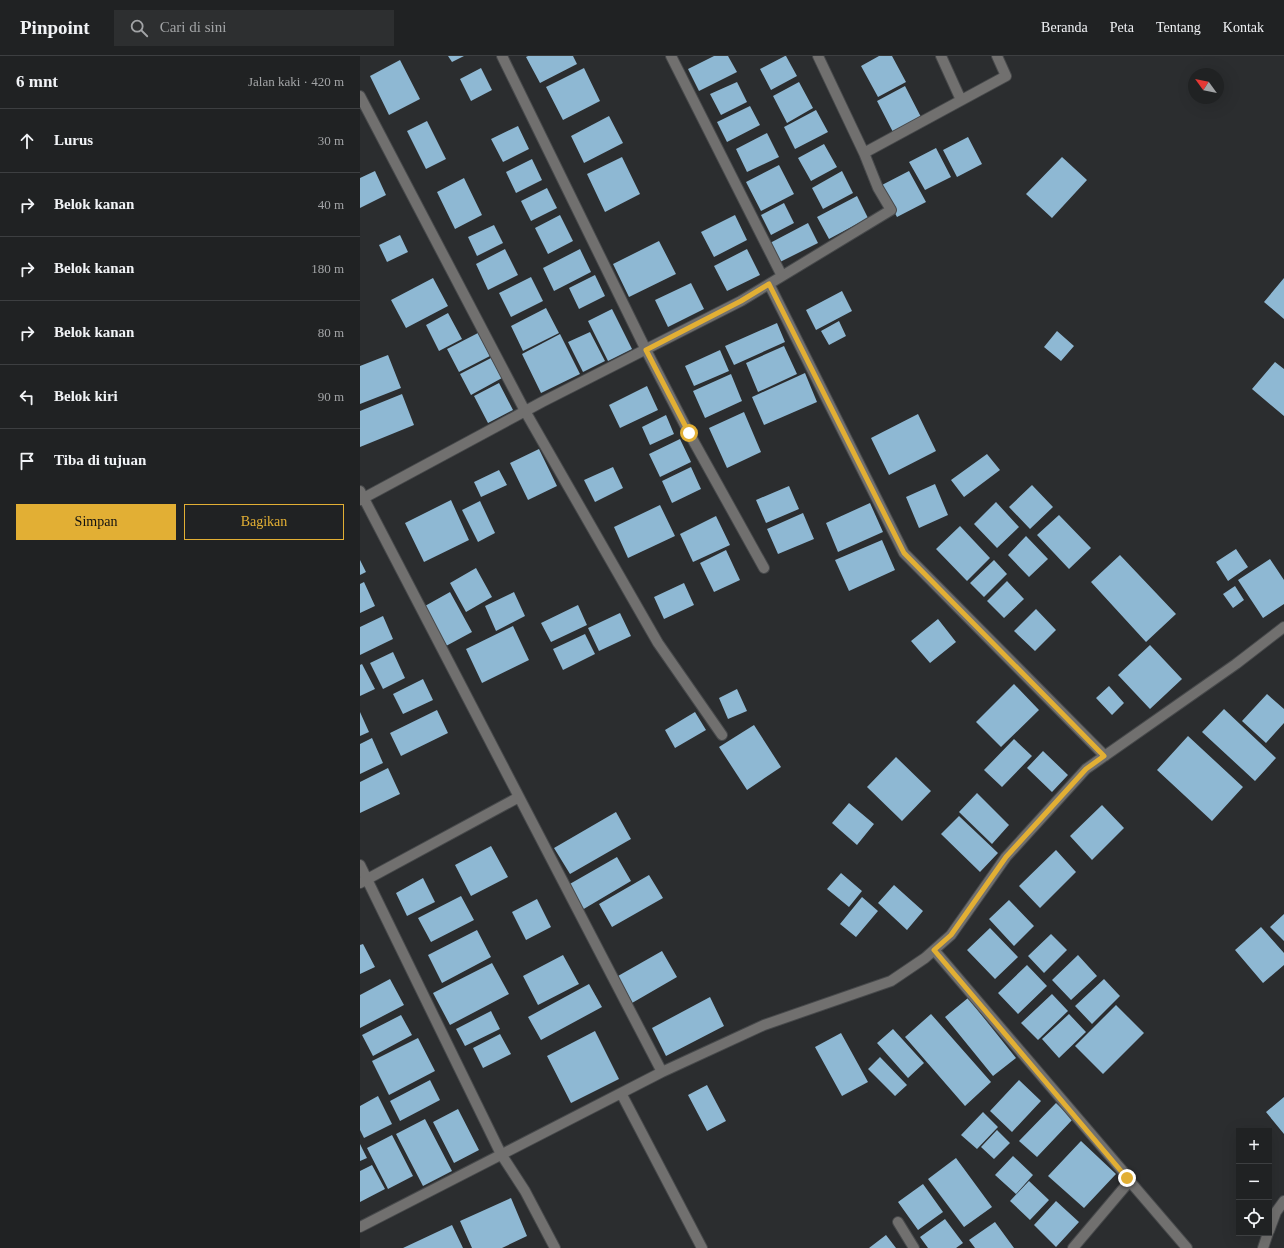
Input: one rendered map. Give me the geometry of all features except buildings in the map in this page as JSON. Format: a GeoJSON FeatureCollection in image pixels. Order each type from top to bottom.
{"type":"FeatureCollection","features":[{"type":"Feature","properties":{"kind":"street"},"geometry":{"type":"LineString","coordinates":[[502,56],[646,350],[689,433],[764,568]]}},
{"type":"Feature","properties":{"kind":"street"},"geometry":{"type":"LineString","coordinates":[[671,56],[782,276]]}},
{"type":"Feature","properties":{"kind":"street"},"geometry":{"type":"LineString","coordinates":[[662,1072],[361,497],[525,411],[741,301],[891,210],[878,188],[864,153],[818,56]]}},
{"type":"Feature","properties":{"kind":"street"},"geometry":{"type":"LineString","coordinates":[[941,56],[961,100]]}},
{"type":"Feature","properties":{"kind":"street"},"geometry":{"type":"LineString","coordinates":[[864,153],[1006,76],[997,56]]}},
{"type":"Feature","properties":{"kind":"street"},"geometry":{"type":"LineString","coordinates":[[360,96],[525,411],[658,643],[722,735]]}},
{"type":"Feature","properties":{"kind":"street"},"geometry":{"type":"LineString","coordinates":[[769,284],[904,553],[1104,756]]}},
{"type":"Feature","properties":{"kind":"street"},"geometry":{"type":"LineString","coordinates":[[360,1227],[662,1072],[764,1025],[891,981],[934,950],[951,935],[1006,857],[1086,769],[1236,664],[1284,627]]}},
{"type":"Feature","properties":{"kind":"street"},"geometry":{"type":"LineString","coordinates":[[364,881],[519,797]]}},
{"type":"Feature","properties":{"kind":"street"},"geometry":{"type":"LineString","coordinates":[[360,865],[364,881],[501,1154],[525,1191],[555,1248]]}},
{"type":"Feature","properties":{"kind":"street"},"geometry":{"type":"LineString","coordinates":[[934,950],[1187,1248]]}},
{"type":"Feature","properties":{"kind":"street"},"geometry":{"type":"LineString","coordinates":[[621,1093],[702,1248]]}},
{"type":"Feature","properties":{"kind":"street"},"geometry":{"type":"LineString","coordinates":[[1073,1248],[1128,1183],[1127,1178]]}},
{"type":"Feature","properties":{"kind":"street"},"geometry":{"type":"LineString","coordinates":[[1272,1223],[1276,1212],[1284,1201]]}},
{"type":"Feature","properties":{"kind":"street"},"geometry":{"type":"LineString","coordinates":[[898,1222],[914,1248]]}},
{"type":"Feature","properties":{"kind":"street"},"geometry":{"type":"LineString","coordinates":[[1263,1248],[1268,1236]]}},
{"type":"Feature","properties":{"kind":"route"},"geometry":{"type":"LineString","coordinates":[[689,433],[646,350],[741,301],[769,284],[904,553],[1104,756],[1086,769],[1006,857],[951,935],[934,950],[1127,1176],[1127,1178]]}}]}
